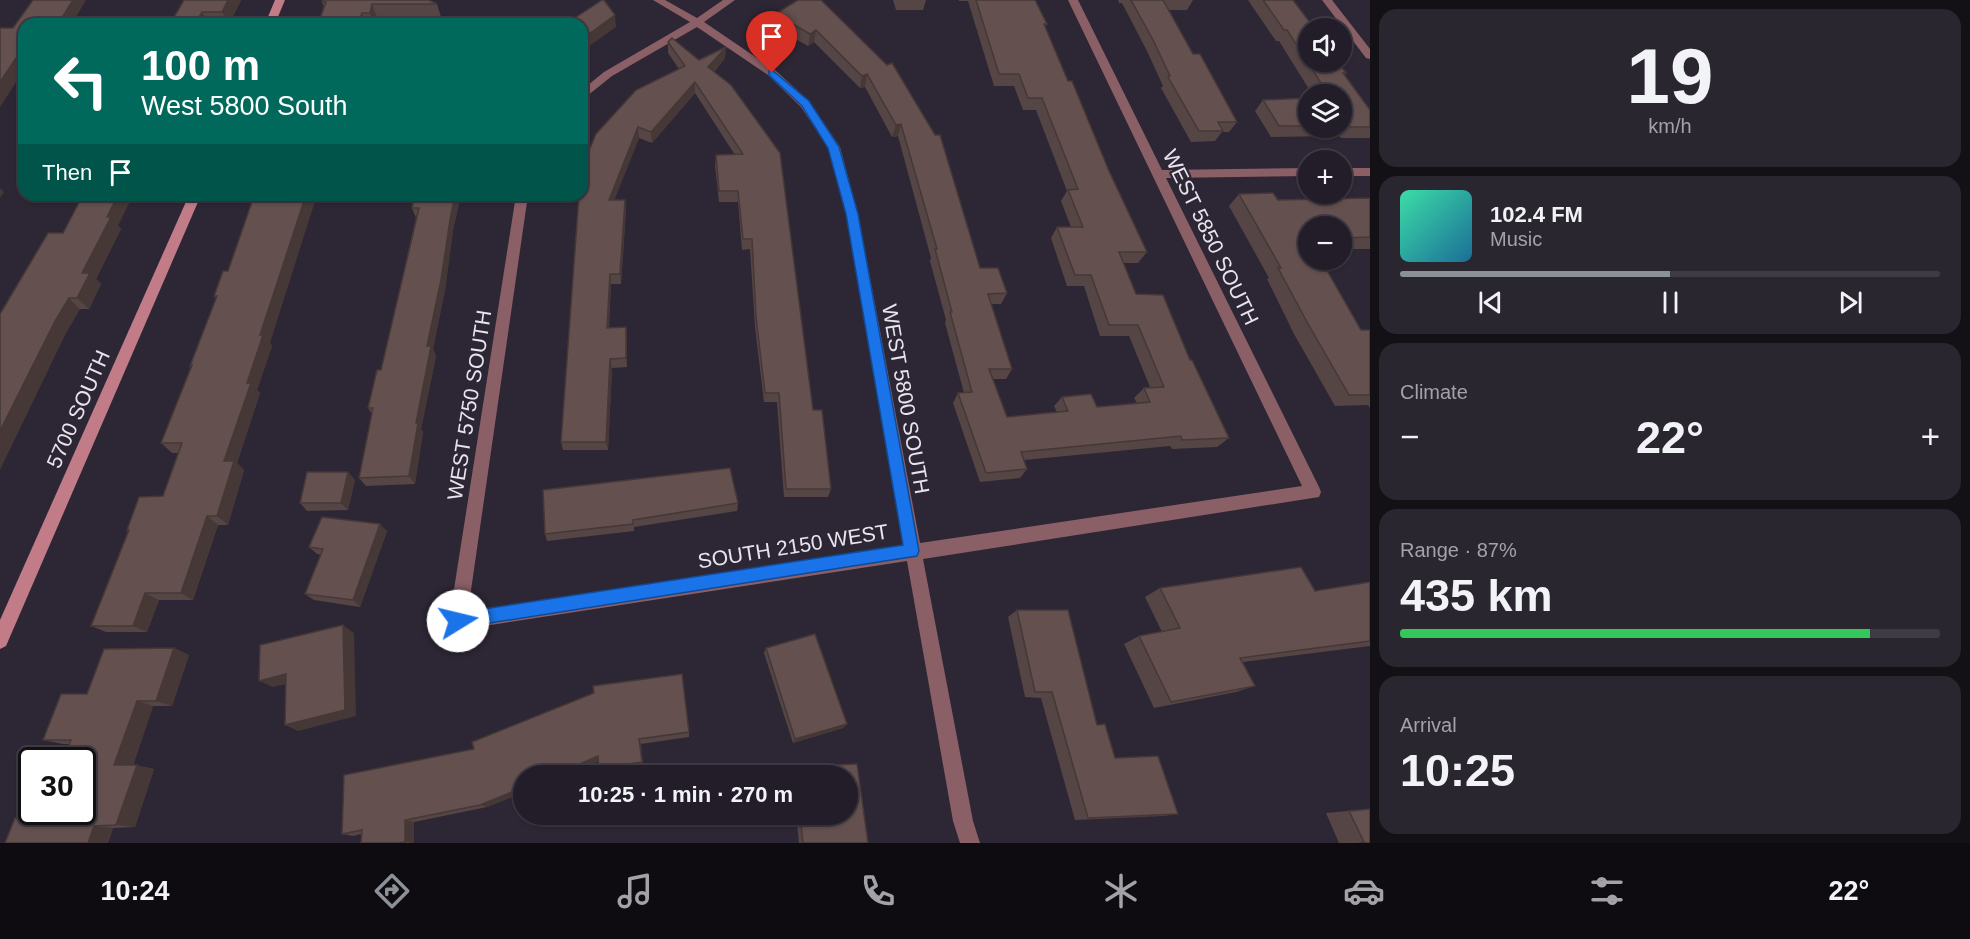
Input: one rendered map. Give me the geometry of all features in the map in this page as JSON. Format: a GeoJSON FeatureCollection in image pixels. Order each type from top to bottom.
{"type":"FeatureCollection","features":[{"type":"Feature","properties":{"kind":"street"},"geometry":{"type":"LineString","coordinates":[[272,18],[280,0]]}},
{"type":"Feature","properties":{"kind":"street","name":"WEST 5800 SOUTH"},"geometry":{"type":"LineString","coordinates":[[658,0],[697,22],[772,73],[805,104],[834,147],[852,214],[912,551],[963,821],[970,843]]}},
{"type":"Feature","properties":{"kind":"street"},"geometry":{"type":"LineString","coordinates":[[588,91],[608,74],[679,34],[730,0]]}},
{"type":"Feature","properties":{"kind":"street","name":"WEST 5850 SOUTH"},"geometry":{"type":"LineString","coordinates":[[1073,0],[1313,492]]}},
{"type":"Feature","properties":{"kind":"street"},"geometry":{"type":"LineString","coordinates":[[1327,0],[1370,56]]}},
{"type":"Feature","properties":{"kind":"street"},"geometry":{"type":"LineString","coordinates":[[1158,174],[1298,172]]}},
{"type":"Feature","properties":{"kind":"street"},"geometry":{"type":"LineString","coordinates":[[1352,172],[1370,172]]}},
{"type":"Feature","properties":{"kind":"street","name":"5700 SOUTH"},"geometry":{"type":"LineString","coordinates":[[0,640],[192,201]]}},
{"type":"Feature","properties":{"kind":"street","name":"WEST 5750 SOUTH"},"geometry":{"type":"LineString","coordinates":[[458,621],[521,201]]}},
{"type":"Feature","properties":{"kind":"street","name":"SOUTH 2150 WEST"},"geometry":{"type":"LineString","coordinates":[[458,621],[1313,492]]}},
{"type":"Feature","properties":{"kind":"building"},"geometry":{"type":"Polygon","coordinates":[[[33,0],[73,0],[62,18],[20,18],[33,0]]]}},
{"type":"Feature","properties":{"kind":"building"},"geometry":{"type":"Polygon","coordinates":[[[184,0],[228,0],[222,12],[202,12],[198,18],[174,18],[184,0]]]}},
{"type":"Feature","properties":{"kind":"building"},"geometry":{"type":"Polygon","coordinates":[[[323,0],[429,0],[437,4],[372,4],[370,13],[362,13],[360,18],[320,18],[326,2],[322,2],[323,0]]]}},
{"type":"Feature","properties":{"kind":"building"},"geometry":{"type":"Polygon","coordinates":[[[602,0],[615,15],[588,35],[588,18],[575,18],[602,0]]]}},
{"type":"Feature","properties":{"kind":"building"},"geometry":{"type":"Polygon","coordinates":[[[798,0],[821,0],[887,65],[892,63],[935,135],[940,135],[980,268],[998,268],[1007,293],[988,294],[1012,369],[989,369],[1007,417],[1068,411],[1062,397],[1091,394],[1097,407],[1150,402],[1144,388],[1164,387],[1138,325],[1109,325],[1091,275],[1075,275],[1057,227],[1083,227],[1068,190],[1078,189],[1042,98],[1028,98],[1019,74],[999,74],[976,0],[1035,0],[1047,24],[1044,24],[1068,81],[1072,81],[1109,171],[1147,252],[1119,252],[1136,294],[1163,295],[1190,360],[1229,438],[1182,440],[1181,436],[1021,452],[1027,469],[986,473],[958,393],[972,392],[950,312],[952,312],[935,249],[937,249],[901,124],[896,125],[867,74],[862,76],[816,30],[810,34],[775,14],[798,0]]]}},
{"type":"Feature","properties":{"kind":"building"},"geometry":{"type":"Polygon","coordinates":[[[1131,0],[1163,0],[1193,54],[1200,54],[1237,122],[1218,122],[1223,131],[1199,131],[1168,77],[1170,76],[1153,40],[1131,0]]]}},
{"type":"Feature","properties":{"kind":"building"},"geometry":{"type":"Polygon","coordinates":[[[1263,0],[1293,0],[1306,18],[1298,18],[1298,47],[1287,30],[1284,30],[1263,0]]]}},
{"type":"Feature","properties":{"kind":"building"},"geometry":{"type":"Polygon","coordinates":[[[18,21],[18,55],[0,82],[0,28],[13,28],[18,21]]]}},
{"type":"Feature","properties":{"kind":"building"},"geometry":{"type":"Polygon","coordinates":[[[672,38],[699,60],[726,47],[708,67],[731,85],[780,153],[813,410],[822,410],[831,489],[786,489],[779,393],[765,393],[756,317],[752,239],[743,239],[738,191],[719,191],[716,155],[743,154],[695,82],[651,132],[638,127],[609,200],[625,200],[620,274],[610,274],[607,328],[626,327],[626,358],[610,359],[606,442],[561,442],[579,201],[588,201],[588,153],[596,134],[636,90],[685,66],[668,42],[672,38]]]}},
{"type":"Feature","properties":{"kind":"building"},"geometry":{"type":"Polygon","coordinates":[[[1314,72],[1345,72],[1343,73],[1351,84],[1322,84],[1314,72]]]}},
{"type":"Feature","properties":{"kind":"building"},"geometry":{"type":"Polygon","coordinates":[[[1352,85],[1370,110],[1370,127],[1352,127],[1352,85]]]}},
{"type":"Feature","properties":{"kind":"building"},"geometry":{"type":"Polygon","coordinates":[[[1298,98],[1298,126],[1279,126],[1263,100],[1298,98]]]}},
{"type":"Feature","properties":{"kind":"building"},"geometry":{"type":"Polygon","coordinates":[[[1273,193],[1278,200],[1298,200],[1298,204],[1352,204],[1352,198],[1370,198],[1370,237],[1352,238],[1352,216],[1298,216],[1298,270],[1327,270],[1361,330],[1370,330],[1370,395],[1349,395],[1239,194],[1273,193]]]}},
{"type":"Feature","properties":{"kind":"building"},"geometry":{"type":"Polygon","coordinates":[[[80,201],[115,201],[107,217],[111,217],[82,273],[90,273],[77,298],[69,298],[55,321],[0,431],[0,314],[48,233],[63,233],[80,201]]]}},
{"type":"Feature","properties":{"kind":"building"},"geometry":{"type":"Polygon","coordinates":[[[252,201],[304,201],[260,335],[263,335],[247,383],[251,383],[224,461],[234,461],[217,516],[207,516],[181,593],[145,593],[133,626],[91,626],[129,530],[127,530],[139,497],[163,496],[182,443],[161,443],[217,296],[214,296],[223,271],[228,271],[252,201]]]}},
{"type":"Feature","properties":{"kind":"building"},"geometry":{"type":"Polygon","coordinates":[[[414,201],[454,201],[427,346],[431,346],[416,423],[418,423],[409,476],[359,478],[373,408],[368,408],[377,370],[381,370],[419,208],[412,208],[414,201]]]}},
{"type":"Feature","properties":{"kind":"building"},"geometry":{"type":"Polygon","coordinates":[[[730,468],[738,503],[633,520],[633,524],[545,534],[543,490],[730,468]]]}},
{"type":"Feature","properties":{"kind":"building"},"geometry":{"type":"Polygon","coordinates":[[[307,472],[348,472],[341,503],[300,503],[307,472]]]}},
{"type":"Feature","properties":{"kind":"building"},"geometry":{"type":"Polygon","coordinates":[[[322,517],[380,524],[353,600],[305,594],[323,549],[309,547],[322,517]]]}},
{"type":"Feature","properties":{"kind":"building"},"geometry":{"type":"Polygon","coordinates":[[[1301,567],[1315,591],[1370,582],[1370,641],[1240,658],[1255,686],[1171,702],[1139,636],[1180,628],[1160,588],[1301,567]]]}},
{"type":"Feature","properties":{"kind":"building"},"geometry":{"type":"Polygon","coordinates":[[[1017,610],[1068,610],[1097,725],[1105,724],[1115,758],[1158,756],[1178,814],[1088,818],[1052,692],[1035,692],[1017,610]]]}},
{"type":"Feature","properties":{"kind":"building"},"geometry":{"type":"Polygon","coordinates":[[[343,625],[345,710],[285,725],[286,674],[259,681],[260,645],[343,625]]]}},
{"type":"Feature","properties":{"kind":"building"},"geometry":{"type":"Polygon","coordinates":[[[815,634],[847,724],[795,739],[766,648],[815,634]]]}},
{"type":"Feature","properties":{"kind":"building"},"geometry":{"type":"Polygon","coordinates":[[[174,648],[156,701],[137,701],[114,765],[137,765],[116,825],[94,826],[88,843],[5,843],[15,818],[18,818],[18,825],[96,825],[96,747],[68,747],[71,740],[43,740],[61,694],[87,694],[104,649],[174,648]]]}},
{"type":"Feature","properties":{"kind":"building"},"geometry":{"type":"Polygon","coordinates":[[[682,674],[689,732],[639,739],[642,762],[599,765],[598,756],[577,765],[513,765],[513,792],[480,805],[405,820],[405,842],[361,843],[362,830],[342,834],[344,775],[474,749],[472,742],[594,693],[593,686],[682,674]]]}},
{"type":"Feature","properties":{"kind":"building"},"geometry":{"type":"Polygon","coordinates":[[[858,771],[868,843],[803,843],[801,825],[858,825],[858,771]]]}},
{"type":"Feature","properties":{"kind":"building"},"geometry":{"type":"Polygon","coordinates":[[[1370,809],[1370,843],[1359,843],[1364,842],[1349,811],[1370,809]]]}},
{"type":"Feature","properties":{"kind":"route"},"geometry":{"type":"LineString","coordinates":[[458,621],[912,551],[852,214],[834,147],[805,104],[772,73]]}}]}
